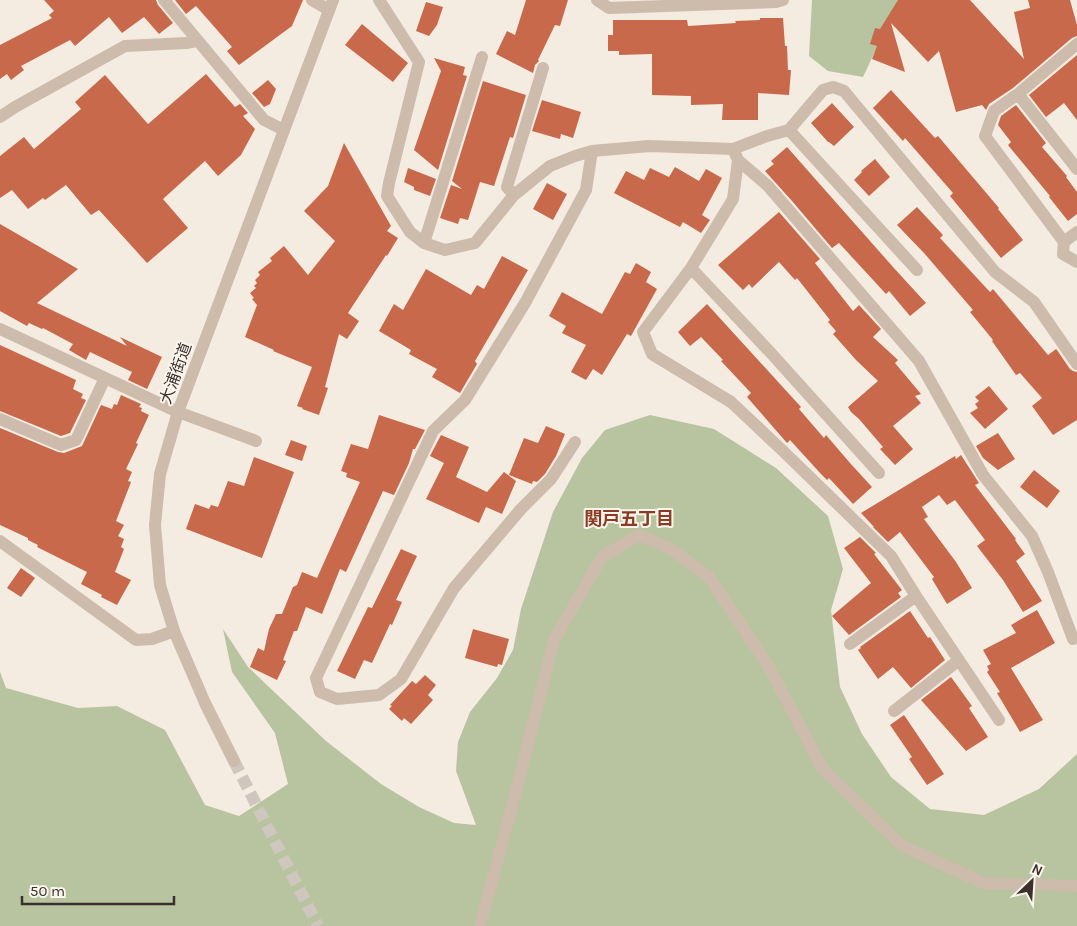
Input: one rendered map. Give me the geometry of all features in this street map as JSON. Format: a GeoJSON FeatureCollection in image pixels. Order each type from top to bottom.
{"type":"FeatureCollection","features":[{"type":"Feature","properties":{"kind":"street"},"geometry":{"type":"LineString","coordinates":[[164,0],[264,120],[284,130]]}},
{"type":"Feature","properties":{"kind":"street"},"geometry":{"type":"LineString","coordinates":[[312,0],[331,5]]}},
{"type":"Feature","properties":{"kind":"street"},"geometry":{"type":"LineString","coordinates":[[379,0],[419,62],[387,196],[410,232],[424,243],[445,250],[475,243],[514,195],[550,166],[592,151],[649,146],[736,155],[767,136],[789,130],[823,90],[833,87],[844,91],[995,272],[1034,302],[1077,364]]}},
{"type":"Feature","properties":{"kind":"street"},"geometry":{"type":"LineString","coordinates":[[597,0],[609,8],[708,2],[776,2],[783,0]]}},
{"type":"Feature","properties":{"kind":"street","name":"大浦街道"},"geometry":{"type":"LineString","coordinates":[[234,762],[205,703],[174,631],[160,584],[154,525],[160,474],[178,412],[331,5]]}},
{"type":"Feature","properties":{"kind":"street"},"geometry":{"type":"LineString","coordinates":[[0,117],[125,46],[197,41]]}},
{"type":"Feature","properties":{"kind":"street"},"geometry":{"type":"LineString","coordinates":[[1077,44],[1018,94],[994,111],[985,136],[1064,242],[1063,254],[1077,262]]}},
{"type":"Feature","properties":{"kind":"street"},"geometry":{"type":"LineString","coordinates":[[424,243],[482,58]]}},
{"type":"Feature","properties":{"kind":"street"},"geometry":{"type":"LineString","coordinates":[[514,195],[507,187],[543,68]]}},
{"type":"Feature","properties":{"kind":"street"},"geometry":{"type":"LineString","coordinates":[[1018,94],[1077,169]]}},
{"type":"Feature","properties":{"kind":"street"},"geometry":{"type":"LineString","coordinates":[[789,130],[917,270]]}},
{"type":"Feature","properties":{"kind":"street"},"geometry":{"type":"LineString","coordinates":[[575,442],[551,479],[521,509],[454,588],[401,679],[379,695],[337,699],[320,692],[316,678],[433,431],[465,400],[524,302],[586,190],[592,151]]}},
{"type":"Feature","properties":{"kind":"street"},"geometry":{"type":"LineString","coordinates":[[736,155],[733,200],[691,268],[643,332],[652,354],[731,402],[891,556],[999,720]]}},
{"type":"Feature","properties":{"kind":"street"},"geometry":{"type":"LineString","coordinates":[[736,155],[768,186],[920,361],[983,475],[1032,536],[1048,572],[1073,639]]}},
{"type":"Feature","properties":{"kind":"street"},"geometry":{"type":"LineString","coordinates":[[1064,242],[1077,232]]}},
{"type":"Feature","properties":{"kind":"street"},"geometry":{"type":"LineString","coordinates":[[691,268],[879,473]]}},
{"type":"Feature","properties":{"kind":"street"},"geometry":{"type":"LineString","coordinates":[[0,329],[178,412],[256,441]]}},
{"type":"Feature","properties":{"kind":"street"},"geometry":{"type":"LineString","coordinates":[[0,419],[61,445],[76,440],[104,378]]}},
{"type":"Feature","properties":{"kind":"street"},"geometry":{"type":"LineString","coordinates":[[480,926],[554,640],[602,557],[639,536],[671,549],[709,578],[769,667],[822,768],[901,845],[983,883],[1077,886]]}},
{"type":"Feature","properties":{"kind":"street"},"geometry":{"type":"LineString","coordinates":[[0,541],[136,640],[152,639],[174,631]]}},
{"type":"Feature","properties":{"kind":"street"},"geometry":{"type":"LineString","coordinates":[[850,644],[916,596]]}},
{"type":"Feature","properties":{"kind":"street"},"geometry":{"type":"LineString","coordinates":[[894,711],[959,660]]}},
{"type":"Feature","properties":{"kind":"green space"},"geometry":{"type":"Polygon","coordinates":[[[812,0],[899,0],[863,77],[828,71],[809,56],[812,0]]]}},
{"type":"Feature","properties":{"kind":"green space"},"geometry":{"type":"Polygon","coordinates":[[[650,415],[714,429],[776,468],[828,516],[843,569],[831,610],[840,687],[862,734],[891,777],[930,809],[984,815],[1039,789],[1077,754],[1077,926],[0,926],[0,672],[6,688],[78,708],[117,706],[165,730],[205,805],[239,816],[288,784],[275,733],[232,672],[223,629],[248,667],[326,741],[381,784],[419,807],[454,823],[476,825],[456,771],[458,742],[470,712],[497,678],[513,650],[521,609],[553,512],[582,458],[605,430],[650,415]]]}},
{"type":"Feature","properties":{"kind":"building"},"geometry":{"type":"Polygon","coordinates":[[[44,0],[156,0],[173,23],[159,34],[144,17],[122,33],[109,17],[75,46],[70,40],[21,66],[24,70],[11,80],[7,74],[0,79],[0,45],[52,18],[49,15],[54,11],[44,0]]]}},
{"type":"Feature","properties":{"kind":"building"},"geometry":{"type":"Polygon","coordinates":[[[175,0],[303,0],[292,26],[239,65],[227,51],[232,47],[196,6],[186,14],[175,0]]]}},
{"type":"Feature","properties":{"kind":"building"},"geometry":{"type":"Polygon","coordinates":[[[526,0],[568,0],[560,26],[555,25],[539,61],[535,65],[533,73],[496,54],[507,31],[515,35],[526,0]]]}},
{"type":"Feature","properties":{"kind":"building"},"geometry":{"type":"Polygon","coordinates":[[[898,0],[970,0],[1024,59],[1014,12],[1030,8],[1028,0],[1070,0],[1077,25],[1077,36],[1072,38],[1013,88],[989,104],[986,110],[982,105],[956,112],[939,51],[928,62],[891,23],[905,72],[872,59],[877,46],[870,44],[875,28],[880,29],[898,0]]]}},
{"type":"Feature","properties":{"kind":"building"},"geometry":{"type":"Polygon","coordinates":[[[426,2],[443,7],[437,25],[429,36],[416,31],[426,2]]]}},
{"type":"Feature","properties":{"kind":"building"},"geometry":{"type":"Polygon","coordinates":[[[760,18],[783,18],[788,70],[791,70],[789,95],[758,93],[758,120],[722,120],[723,104],[691,105],[691,96],[652,95],[652,54],[619,55],[619,51],[608,51],[608,35],[613,35],[613,20],[687,20],[688,26],[736,23],[735,21],[760,20],[760,18]]]}},
{"type":"Feature","properties":{"kind":"building"},"geometry":{"type":"Polygon","coordinates":[[[362,24],[408,63],[393,82],[345,45],[362,24]]]}},
{"type":"Feature","properties":{"kind":"building"},"geometry":{"type":"Polygon","coordinates":[[[1077,55],[1077,120],[1064,103],[1046,117],[1029,95],[1077,55]]]}},
{"type":"Feature","properties":{"kind":"building"},"geometry":{"type":"Polygon","coordinates":[[[434,58],[465,67],[463,75],[467,76],[438,170],[414,150],[441,71],[434,58]]]}},
{"type":"Feature","properties":{"kind":"building"},"geometry":{"type":"Polygon","coordinates":[[[206,74],[235,107],[240,104],[248,113],[243,116],[255,129],[241,155],[218,176],[205,161],[163,199],[188,228],[147,263],[99,210],[91,215],[66,185],[28,209],[12,190],[0,198],[0,156],[24,137],[34,149],[81,109],[75,102],[105,75],[148,124],[206,74]]]}},
{"type":"Feature","properties":{"kind":"building"},"geometry":{"type":"Polygon","coordinates":[[[268,80],[276,89],[270,104],[264,107],[252,93],[268,80]]]}},
{"type":"Feature","properties":{"kind":"building"},"geometry":{"type":"Polygon","coordinates":[[[483,81],[526,95],[513,138],[510,137],[494,186],[480,182],[468,220],[460,218],[458,224],[440,218],[451,185],[462,189],[452,181],[483,81]]]}},
{"type":"Feature","properties":{"kind":"building"},"geometry":{"type":"Polygon","coordinates":[[[891,90],[935,138],[938,136],[999,208],[1023,240],[1001,258],[950,196],[953,193],[905,138],[903,141],[873,108],[891,90]]]}},
{"type":"Feature","properties":{"kind":"building"},"geometry":{"type":"Polygon","coordinates":[[[542,100],[581,112],[573,138],[561,134],[560,139],[532,131],[542,100]]]}},
{"type":"Feature","properties":{"kind":"building"},"geometry":{"type":"Polygon","coordinates":[[[832,103],[854,127],[834,146],[811,123],[832,103]]]}},
{"type":"Feature","properties":{"kind":"building"},"geometry":{"type":"Polygon","coordinates":[[[1016,105],[1046,143],[1042,147],[1067,176],[1077,192],[1077,214],[1068,221],[1008,145],[1011,142],[998,125],[1001,116],[1016,105]]]}},
{"type":"Feature","properties":{"kind":"building"},"geometry":{"type":"Polygon","coordinates":[[[344,143],[391,226],[387,231],[398,238],[348,313],[359,321],[347,339],[339,334],[325,387],[328,388],[319,415],[297,406],[312,367],[245,337],[257,305],[250,293],[256,288],[254,286],[257,283],[255,280],[260,275],[258,272],[272,261],[270,258],[284,246],[308,275],[335,241],[304,211],[328,186],[344,143]]]}},
{"type":"Feature","properties":{"kind":"building"},"geometry":{"type":"Polygon","coordinates":[[[787,147],[926,303],[910,316],[889,291],[886,294],[839,243],[832,248],[765,171],[774,164],[771,161],[787,147]]]}},
{"type":"Feature","properties":{"kind":"building"},"geometry":{"type":"Polygon","coordinates":[[[875,159],[890,177],[869,196],[854,180],[875,159]]]}},
{"type":"Feature","properties":{"kind":"building"},"geometry":{"type":"Polygon","coordinates":[[[675,167],[699,181],[706,169],[722,178],[702,215],[710,220],[701,233],[683,222],[680,227],[614,193],[626,171],[644,180],[650,168],[669,177],[675,167]]]}},
{"type":"Feature","properties":{"kind":"building"},"geometry":{"type":"Polygon","coordinates":[[[408,168],[436,179],[430,196],[414,190],[414,187],[404,182],[408,168]]]}},
{"type":"Feature","properties":{"kind":"building"},"geometry":{"type":"Polygon","coordinates":[[[547,183],[567,194],[553,220],[533,209],[547,183]]]}},
{"type":"Feature","properties":{"kind":"building"},"geometry":{"type":"Polygon","coordinates":[[[917,207],[943,235],[940,238],[990,292],[993,289],[1048,355],[1056,349],[1070,369],[1077,372],[1077,420],[1053,435],[1032,406],[1042,398],[1020,373],[1016,375],[993,340],[970,312],[973,310],[897,225],[917,207]]]}},
{"type":"Feature","properties":{"kind":"building"},"geometry":{"type":"Polygon","coordinates":[[[779,212],[820,259],[815,263],[853,311],[859,305],[881,329],[873,337],[898,360],[895,363],[921,394],[915,396],[921,403],[893,426],[913,449],[895,465],[880,449],[883,447],[848,407],[878,381],[833,334],[836,331],[828,322],[830,320],[797,278],[795,280],[779,262],[752,288],[749,284],[743,290],[718,265],[779,212]]]}},
{"type":"Feature","properties":{"kind":"building"},"geometry":{"type":"Polygon","coordinates":[[[0,224],[78,269],[37,303],[127,346],[120,337],[162,357],[147,389],[128,380],[132,372],[90,352],[86,360],[69,350],[73,344],[43,328],[29,323],[27,326],[0,311],[0,224]]]}},
{"type":"Feature","properties":{"kind":"building"},"geometry":{"type":"Polygon","coordinates":[[[502,256],[528,270],[475,361],[477,364],[460,393],[432,377],[437,369],[409,354],[411,350],[379,331],[394,304],[403,310],[426,269],[471,295],[477,285],[484,289],[502,256]]]}},
{"type":"Feature","properties":{"kind":"building"},"geometry":{"type":"Polygon","coordinates":[[[636,263],[651,272],[646,282],[657,289],[631,336],[627,334],[602,375],[593,369],[586,380],[571,372],[586,345],[562,333],[566,326],[549,316],[562,292],[602,314],[625,272],[630,274],[636,263]]]}},
{"type":"Feature","properties":{"kind":"building"},"geometry":{"type":"Polygon","coordinates":[[[707,304],[801,407],[799,409],[824,438],[826,435],[872,487],[853,504],[829,478],[827,480],[821,474],[790,440],[787,443],[747,397],[751,393],[701,337],[690,346],[678,332],[707,304]]]}},
{"type":"Feature","properties":{"kind":"building"},"geometry":{"type":"Polygon","coordinates":[[[0,345],[76,380],[73,389],[83,394],[81,398],[86,400],[70,433],[61,436],[0,411],[0,345]]]}},
{"type":"Feature","properties":{"kind":"building"},"geometry":{"type":"Polygon","coordinates":[[[989,386],[1008,409],[985,429],[970,413],[978,408],[975,404],[979,401],[975,397],[989,386]]]}},
{"type":"Feature","properties":{"kind":"building"},"geometry":{"type":"Polygon","coordinates":[[[121,395],[141,404],[139,407],[142,408],[141,411],[149,415],[126,469],[132,472],[128,481],[131,482],[116,521],[124,525],[118,536],[124,539],[121,547],[124,549],[115,572],[131,580],[117,605],[81,584],[87,572],[37,547],[38,545],[28,540],[28,538],[0,525],[0,428],[64,453],[82,446],[101,405],[112,409],[114,404],[117,405],[121,395]]]}},
{"type":"Feature","properties":{"kind":"building"},"geometry":{"type":"Polygon","coordinates":[[[379,415],[425,430],[415,449],[413,449],[409,463],[394,495],[383,491],[346,572],[340,569],[322,614],[306,607],[297,631],[294,631],[283,660],[286,661],[277,680],[250,667],[258,648],[264,651],[269,629],[276,614],[282,614],[293,587],[297,585],[302,572],[317,578],[360,482],[346,477],[347,473],[341,471],[351,444],[368,449],[379,415]]]}},
{"type":"Feature","properties":{"kind":"building"},"geometry":{"type":"Polygon","coordinates":[[[546,426],[565,434],[556,456],[545,474],[537,482],[533,481],[532,484],[509,475],[524,438],[538,443],[546,426]]]}},
{"type":"Feature","properties":{"kind":"building"},"geometry":{"type":"Polygon","coordinates":[[[998,433],[1015,459],[998,470],[983,458],[976,446],[998,433]]]}},
{"type":"Feature","properties":{"kind":"building"},"geometry":{"type":"Polygon","coordinates":[[[441,435],[469,447],[456,477],[487,492],[504,472],[516,481],[502,514],[486,507],[479,523],[426,499],[444,463],[430,456],[441,435]]]}},
{"type":"Feature","properties":{"kind":"building"},"geometry":{"type":"Polygon","coordinates":[[[291,440],[307,446],[302,461],[285,455],[291,440]]]}},
{"type":"Feature","properties":{"kind":"building"},"geometry":{"type":"Polygon","coordinates":[[[961,455],[979,483],[975,485],[1016,539],[1025,554],[1016,561],[1042,601],[1023,612],[1003,580],[977,546],[985,540],[955,500],[947,505],[939,495],[922,507],[928,517],[924,519],[956,562],[972,588],[947,604],[932,579],[934,577],[900,532],[888,542],[861,513],[955,456],[956,459],[961,455]]]}},
{"type":"Feature","properties":{"kind":"building"},"geometry":{"type":"Polygon","coordinates":[[[254,457],[294,472],[262,558],[186,529],[195,504],[209,509],[211,505],[218,507],[228,481],[244,486],[254,457]]]}},
{"type":"Feature","properties":{"kind":"building"},"geometry":{"type":"Polygon","coordinates":[[[1034,470],[1060,491],[1047,508],[1020,487],[1034,470]]]}},
{"type":"Feature","properties":{"kind":"building"},"geometry":{"type":"Polygon","coordinates":[[[860,537],[876,553],[874,554],[902,590],[898,593],[901,597],[849,635],[832,616],[871,583],[844,548],[860,537]]]}},
{"type":"Feature","properties":{"kind":"building"},"geometry":{"type":"Polygon","coordinates":[[[401,549],[417,556],[396,600],[402,602],[372,663],[364,660],[355,679],[337,671],[368,607],[372,608],[401,549]]]}},
{"type":"Feature","properties":{"kind":"building"},"geometry":{"type":"Polygon","coordinates":[[[21,568],[35,578],[21,597],[7,588],[21,568]]]}},
{"type":"Feature","properties":{"kind":"building"},"geometry":{"type":"Polygon","coordinates":[[[1037,610],[1055,643],[1011,668],[1043,720],[1020,732],[997,693],[1000,692],[987,672],[989,670],[987,666],[991,664],[983,650],[1016,633],[1011,625],[1037,610]]]}},
{"type":"Feature","properties":{"kind":"building"},"geometry":{"type":"Polygon","coordinates":[[[910,611],[945,660],[911,688],[893,667],[878,679],[858,650],[910,611]]]}},
{"type":"Feature","properties":{"kind":"building"},"geometry":{"type":"Polygon","coordinates":[[[473,629],[509,639],[502,665],[498,664],[497,667],[465,658],[473,629]]]}},
{"type":"Feature","properties":{"kind":"building"},"geometry":{"type":"Polygon","coordinates":[[[425,675],[436,685],[428,695],[433,700],[411,724],[404,718],[402,721],[389,709],[392,706],[390,705],[412,681],[416,684],[425,675]]]}},
{"type":"Feature","properties":{"kind":"building"},"geometry":{"type":"Polygon","coordinates":[[[951,677],[972,706],[969,708],[988,737],[966,751],[921,700],[951,677]]]}},
{"type":"Feature","properties":{"kind":"building"},"geometry":{"type":"Polygon","coordinates":[[[904,715],[944,774],[927,785],[909,759],[912,757],[890,725],[904,715]]]}},
{"type":"Feature","properties":{"kind":"tunnel"},"geometry":{"type":"LineString","coordinates":[[234,761],[318,926]]}},
{"type":"Feature","properties":{"kind":"district","name":"関戸五丁目"},"geometry":{"type":"Point","coordinates":[629,519]}}]}
